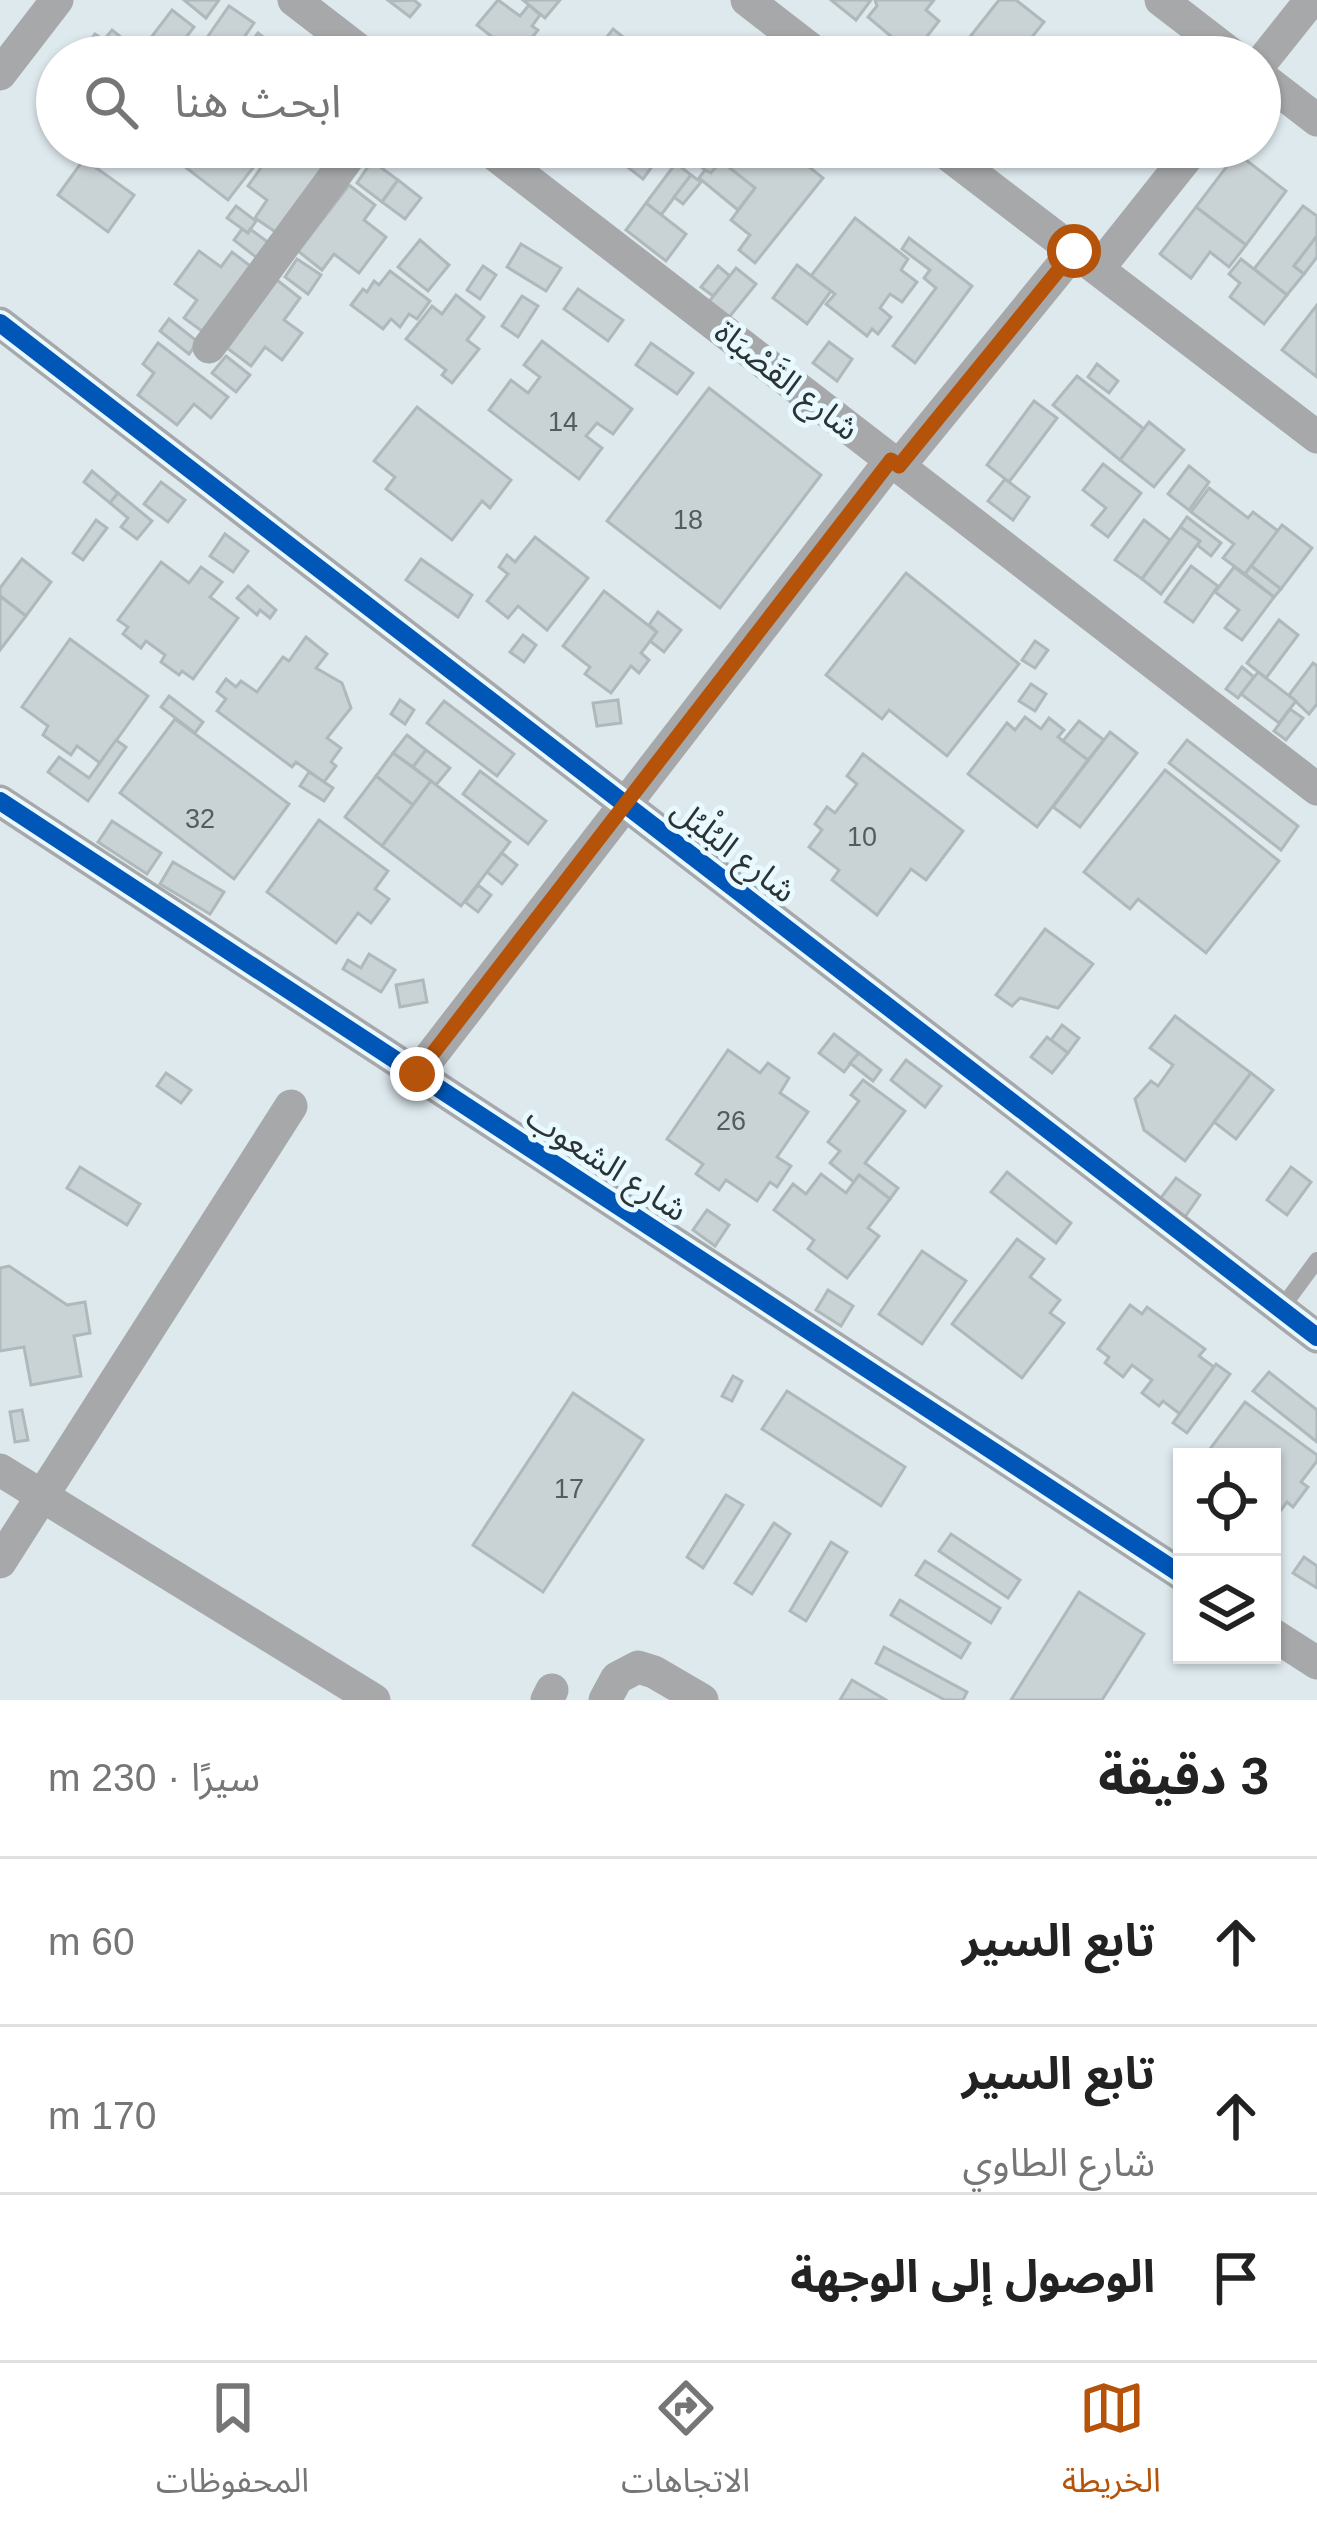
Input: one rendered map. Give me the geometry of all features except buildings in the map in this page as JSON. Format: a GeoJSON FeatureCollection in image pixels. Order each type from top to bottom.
{"type":"FeatureCollection","features":[{"type":"Feature","properties":{"kind":"street"},"geometry":{"type":"LineString","coordinates":[[0,74],[57,0]]}},
{"type":"Feature","properties":{"kind":"street"},"geometry":{"type":"LineString","coordinates":[[294,0],[341,36]]}},
{"type":"Feature","properties":{"kind":"street"},"geometry":{"type":"LineString","coordinates":[[747,0],[794,36]]}},
{"type":"Feature","properties":{"kind":"street"},"geometry":{"type":"LineString","coordinates":[[1161,0],[1208,36]]}},
{"type":"Feature","properties":{"kind":"street"},"geometry":{"type":"LineString","coordinates":[[1281,37],[1310,0]]}},
{"type":"Feature","properties":{"kind":"street"},"geometry":{"type":"LineString","coordinates":[[1281,92],[1317,120]]}},
{"type":"Feature","properties":{"kind":"street"},"geometry":{"type":"LineString","coordinates":[[209,347],[341,168]]}},
{"type":"Feature","properties":{"kind":"street","name":"شارع القَصْبَاة"},"geometry":{"type":"LineString","coordinates":[[512,168],[1317,789]]}},
{"type":"Feature","properties":{"kind":"street"},"geometry":{"type":"LineString","coordinates":[[966,168],[1317,437]]}},
{"type":"Feature","properties":{"kind":"street"},"geometry":{"type":"LineString","coordinates":[[417,1074],[895,463],[1175,168]]}},
{"type":"Feature","properties":{"kind":"street","name":"شارع البُلْبُل"},"geometry":{"type":"LineString","coordinates":[[0,323],[1317,1336]]}},
{"type":"Feature","properties":{"kind":"street","name":"شارع الشعوب"},"geometry":{"type":"LineString","coordinates":[[0,801],[1173,1569]]}},
{"type":"Feature","properties":{"kind":"street"},"geometry":{"type":"LineString","coordinates":[[0,1562],[291,1106]]}},
{"type":"Feature","properties":{"kind":"street"},"geometry":{"type":"LineString","coordinates":[[0,1469],[374,1700]]}},
{"type":"Feature","properties":{"kind":"street"},"geometry":{"type":"LineString","coordinates":[[1281,1640],[1317,1663]]}},
{"type":"Feature","properties":{"kind":"street"},"geometry":{"type":"LineString","coordinates":[[605,1700],[617,1678],[638,1667],[702,1700]]}},
{"type":"Feature","properties":{"kind":"lane"},"geometry":{"type":"LineString","coordinates":[[1281,1309],[1317,1260]]}},
{"type":"Feature","properties":{"kind":"cycle path"},"geometry":{"type":"LineString","coordinates":[[0,323],[1317,1337]]}},
{"type":"Feature","properties":{"kind":"cycle path"},"geometry":{"type":"LineString","coordinates":[[0,801],[1173,1569]]}},
{"type":"Feature","properties":{"kind":"route"},"geometry":{"type":"LineString","coordinates":[[417,1074],[891,460],[899,466],[1074,251]]}}]}
